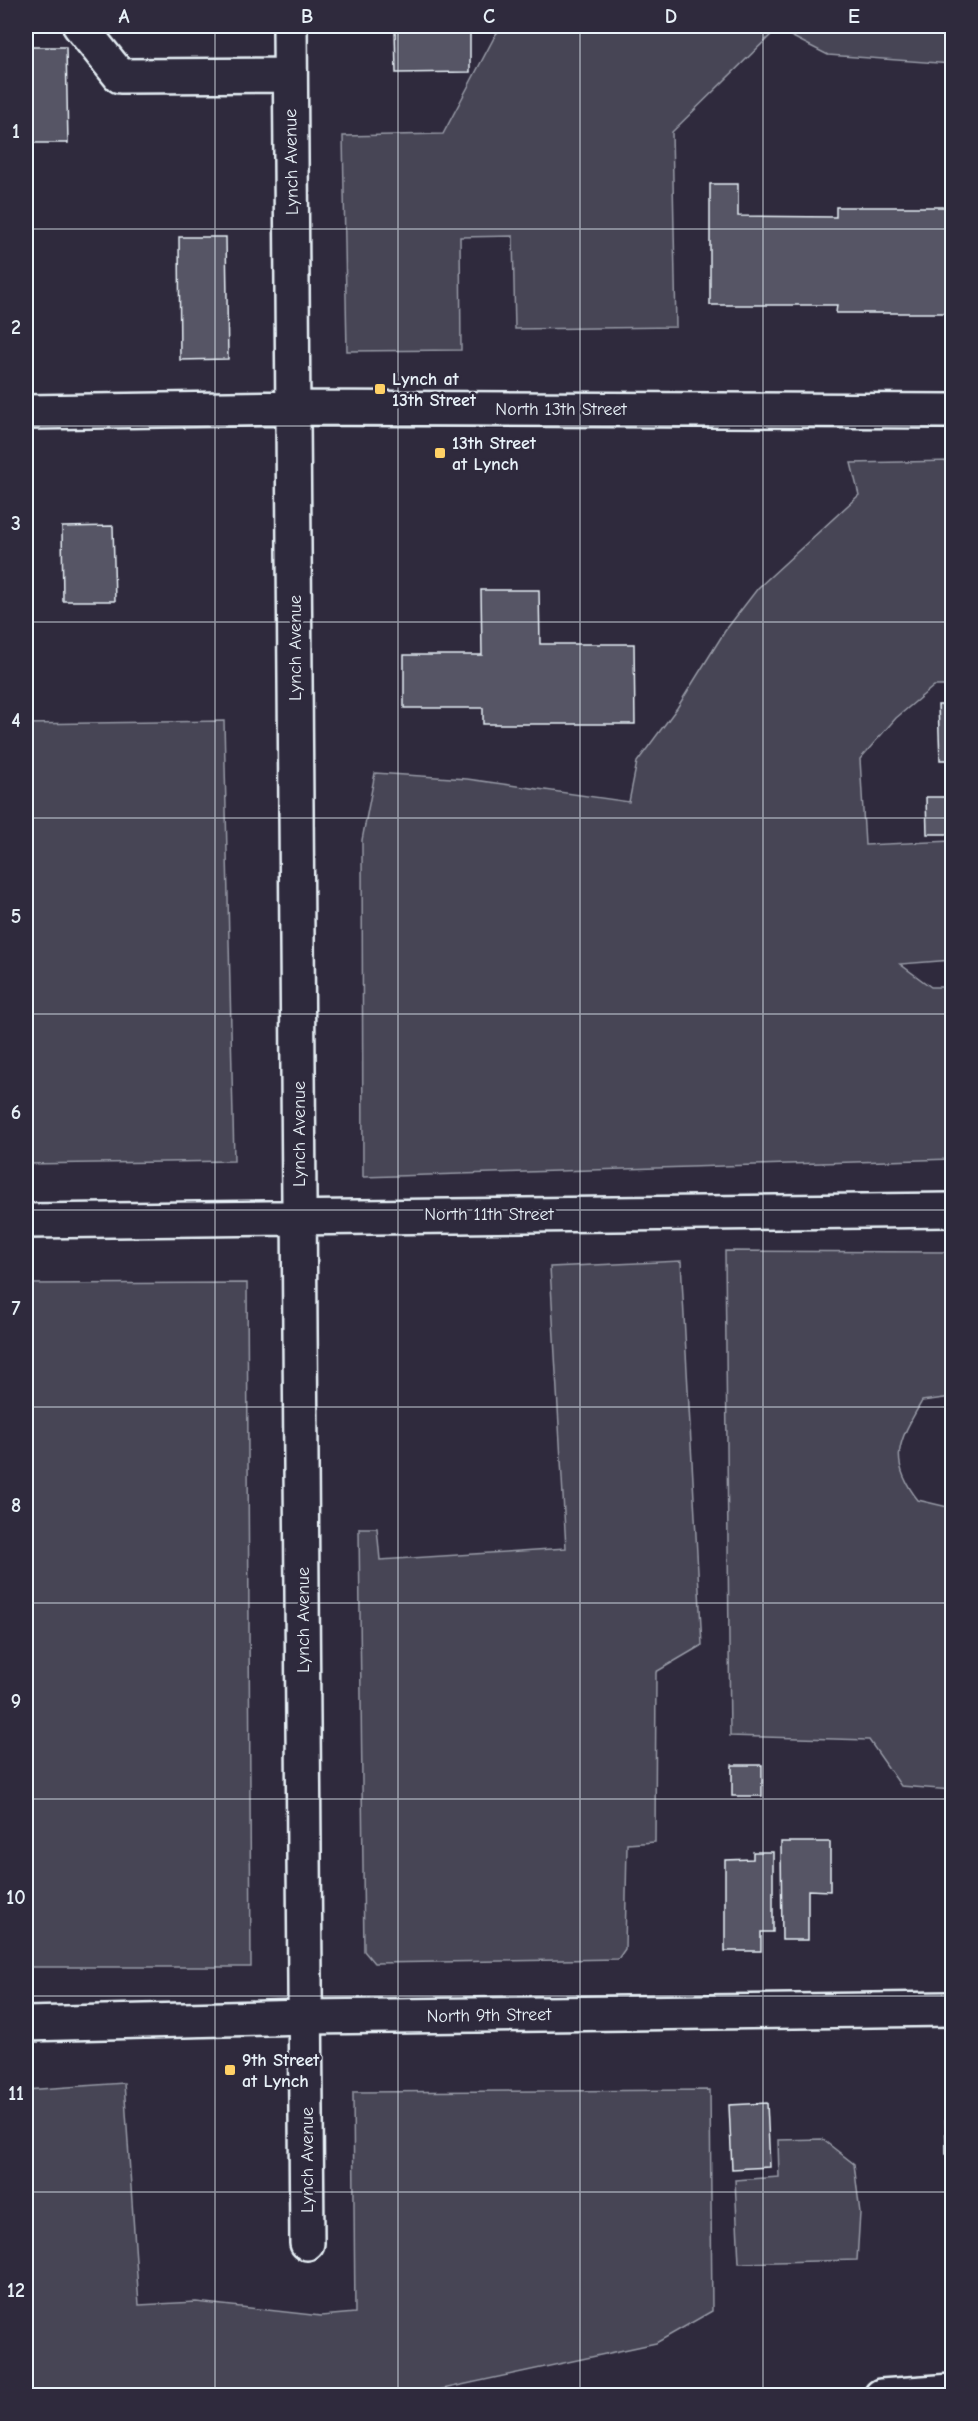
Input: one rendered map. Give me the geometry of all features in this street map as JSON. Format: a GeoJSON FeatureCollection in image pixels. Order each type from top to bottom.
{"type":"FeatureCollection","features":[{"type":"Feature","properties":{"kind":"main road"},"geometry":{"type":"LineString","coordinates":[[80,26],[120,76],[290,75]]}},
{"type":"Feature","properties":{"kind":"main road","name":"Lynch Avenue"},"geometry":{"type":"LineString","coordinates":[[290,26],[307,2243]]}},
{"type":"Feature","properties":{"kind":"main road","name":"North 13th Street"},"geometry":{"type":"LineString","coordinates":[[26,412],[293,408],[952,411]]}},
{"type":"Feature","properties":{"kind":"main road","name":"North 11th Street"},"geometry":{"type":"LineString","coordinates":[[26,1221],[952,1210]]}},
{"type":"Feature","properties":{"kind":"main road","name":"North 9th Street"},"geometry":{"type":"LineString","coordinates":[[26,2024],[952,2009]]}},
{"type":"Feature","properties":{"kind":"main road"},"geometry":{"type":"LineString","coordinates":[[881,2396],[952,2391]]}},
{"type":"Feature","properties":{"kind":"shaded area"},"geometry":{"type":"Polygon","coordinates":[[[503,26],[952,26],[952,64],[828,55],[777,29],[672,132],[676,327],[515,329],[513,236],[460,237],[461,350],[347,351],[343,136],[443,134],[496,34],[503,26]]]}},
{"type":"Feature","properties":{"kind":"shaded area"},"geometry":{"type":"Polygon","coordinates":[[[952,461],[952,686],[934,686],[896,718],[860,759],[865,845],[952,841],[952,960],[900,964],[931,987],[952,987],[952,1159],[363,1177],[362,840],[375,773],[467,779],[629,802],[637,762],[677,708],[725,631],[758,588],[859,495],[851,463],[952,461]]]}},
{"type":"Feature","properties":{"kind":"shaded area"},"geometry":{"type":"Polygon","coordinates":[[[224,721],[234,1161],[26,1164],[26,724],[224,721]]]}},
{"type":"Feature","properties":{"kind":"shaded area"},"geometry":{"type":"Polygon","coordinates":[[[725,1251],[952,1252],[952,1397],[922,1401],[902,1439],[900,1462],[908,1486],[918,1500],[952,1508],[952,1790],[901,1786],[869,1740],[730,1736],[725,1251]]]}},
{"type":"Feature","properties":{"kind":"shaded area"},"geometry":{"type":"Polygon","coordinates":[[[681,1261],[702,1645],[656,1672],[655,1842],[627,1844],[625,1949],[618,1959],[374,1963],[364,1951],[359,1528],[377,1528],[380,1560],[566,1548],[550,1267],[681,1261]]]}},
{"type":"Feature","properties":{"kind":"shaded area"},"geometry":{"type":"Polygon","coordinates":[[[247,1283],[251,1967],[26,1967],[26,1284],[247,1283]]]}},
{"type":"Feature","properties":{"kind":"shaded area"},"geometry":{"type":"Polygon","coordinates":[[[124,2083],[139,2305],[196,2302],[321,2316],[355,2313],[353,2092],[710,2090],[712,2311],[656,2343],[415,2395],[26,2395],[26,2090],[124,2083]]]}},
{"type":"Feature","properties":{"kind":"shaded area"},"geometry":{"type":"Polygon","coordinates":[[[822,2139],[854,2164],[860,2213],[857,2260],[739,2263],[735,2180],[779,2177],[778,2140],[822,2139]]]}},
{"type":"Feature","properties":{"kind":"building"},"geometry":{"type":"Polygon","coordinates":[[[470,29],[470,72],[396,73],[395,30],[470,29]]]}},
{"type":"Feature","properties":{"kind":"building"},"geometry":{"type":"Polygon","coordinates":[[[26,47],[66,47],[68,143],[26,143],[26,47]]]}},
{"type":"Feature","properties":{"kind":"building"},"geometry":{"type":"Polygon","coordinates":[[[710,184],[738,184],[738,216],[836,217],[836,207],[952,207],[952,313],[836,313],[837,305],[710,305],[710,184]]]}},
{"type":"Feature","properties":{"kind":"building"},"geometry":{"type":"Polygon","coordinates":[[[179,237],[226,237],[228,359],[180,360],[179,237]]]}},
{"type":"Feature","properties":{"kind":"building"},"geometry":{"type":"Polygon","coordinates":[[[113,526],[115,601],[63,601],[62,527],[113,526]]]}},
{"type":"Feature","properties":{"kind":"building"},"geometry":{"type":"Polygon","coordinates":[[[481,590],[539,590],[540,644],[634,644],[635,724],[483,724],[483,708],[404,708],[404,655],[482,655],[481,590]]]}},
{"type":"Feature","properties":{"kind":"building"},"geometry":{"type":"Polygon","coordinates":[[[938,705],[952,705],[952,760],[940,760],[938,705]]]}},
{"type":"Feature","properties":{"kind":"building"},"geometry":{"type":"Polygon","coordinates":[[[926,797],[952,797],[952,834],[927,834],[926,797]]]}},
{"type":"Feature","properties":{"kind":"building"},"geometry":{"type":"Polygon","coordinates":[[[732,1765],[762,1765],[762,1796],[732,1796],[732,1765]]]}},
{"type":"Feature","properties":{"kind":"building"},"geometry":{"type":"Polygon","coordinates":[[[781,1842],[830,1842],[830,1891],[808,1890],[808,1940],[782,1940],[781,1842]]]}},
{"type":"Feature","properties":{"kind":"building"},"geometry":{"type":"Polygon","coordinates":[[[753,1852],[773,1852],[773,1932],[761,1932],[761,1951],[725,1951],[725,1860],[753,1859],[753,1852]]]}},
{"type":"Feature","properties":{"kind":"building"},"geometry":{"type":"Polygon","coordinates":[[[945,2096],[952,2096],[952,2154],[946,2154],[945,2096]]]}},
{"type":"Feature","properties":{"kind":"building"},"geometry":{"type":"Polygon","coordinates":[[[767,2103],[770,2167],[732,2169],[729,2105],[767,2103]]]}},
{"type":"Feature","properties":{"kind":"place","name":"Lynch at 13th Street"},"geometry":{"type":"Point","coordinates":[380,389]}},
{"type":"Feature","properties":{"kind":"place","name":"13th Street at Lynch"},"geometry":{"type":"Point","coordinates":[440,453]}},
{"type":"Feature","properties":{"kind":"place","name":"9th Street at Lynch"},"geometry":{"type":"Point","coordinates":[230,2070]}}]}
